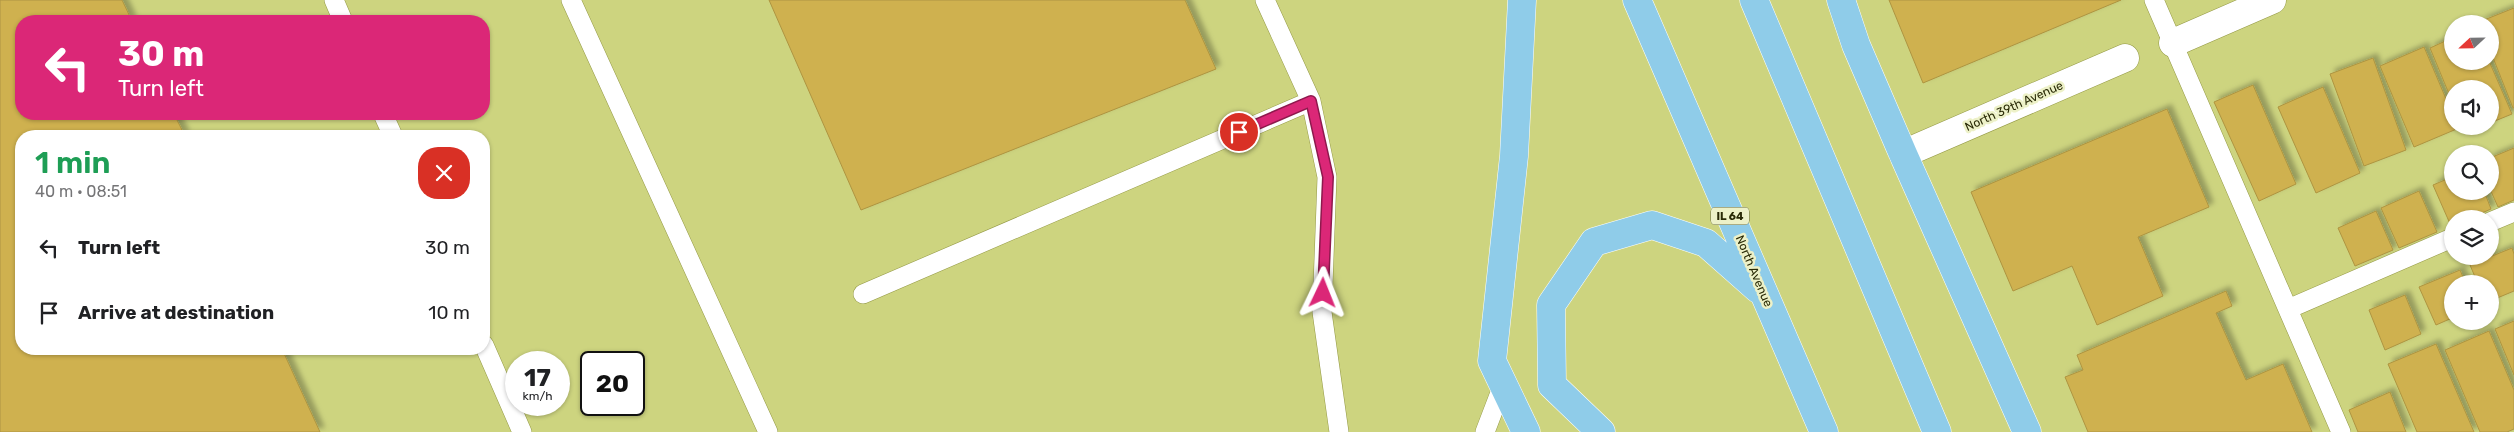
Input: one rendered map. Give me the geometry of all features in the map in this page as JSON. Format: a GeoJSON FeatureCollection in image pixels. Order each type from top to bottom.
{"type":"FeatureCollection","features":[{"type":"Feature","properties":{"kind":"main road"},"geometry":{"type":"LineString","coordinates":[[1522,0],[1514,156],[1492,360],[1526,432]]}},
{"type":"Feature","properties":{"kind":"main road","name":"North Avenue"},"geometry":{"type":"LineString","coordinates":[[1637,0],[1824,432]]}},
{"type":"Feature","properties":{"kind":"main road"},"geometry":{"type":"LineString","coordinates":[[1754,0],[1937,432]]}},
{"type":"Feature","properties":{"kind":"main road"},"geometry":{"type":"LineString","coordinates":[[1841,0],[1856,45],[2027,432]]}},
{"type":"Feature","properties":{"kind":"main road"},"geometry":{"type":"LineString","coordinates":[[1601,432],[1552,385],[1551,305],[1594,242],[1652,225],[1706,242],[1764,294]]}},
{"type":"Feature","properties":{"kind":"street"},"geometry":{"type":"LineString","coordinates":[[2173,43],[2272,0]]}},
{"type":"Feature","properties":{"kind":"street","name":"North 39th Avenue"},"geometry":{"type":"LineString","coordinates":[[1903,154],[2125,58]]}},
{"type":"Feature","properties":{"kind":"lane"},"geometry":{"type":"LineString","coordinates":[[334,0],[340,15]]}},
{"type":"Feature","properties":{"kind":"lane"},"geometry":{"type":"LineString","coordinates":[[571,0],[768,432]]}},
{"type":"Feature","properties":{"kind":"lane"},"geometry":{"type":"LineString","coordinates":[[1265,0],[1311,101],[1328,177],[1322,312],[1339,432]]}},
{"type":"Feature","properties":{"kind":"lane"},"geometry":{"type":"LineString","coordinates":[[2154,0],[2341,432]]}},
{"type":"Feature","properties":{"kind":"lane"},"geometry":{"type":"LineString","coordinates":[[863,294],[1311,101]]}},
{"type":"Feature","properties":{"kind":"lane"},"geometry":{"type":"LineString","coordinates":[[2499,218],[2514,212]]}},
{"type":"Feature","properties":{"kind":"lane"},"geometry":{"type":"LineString","coordinates":[[2288,309],[2444,241]]}},
{"type":"Feature","properties":{"kind":"lane"},"geometry":{"type":"LineString","coordinates":[[488,355],[522,432]]}},
{"type":"Feature","properties":{"kind":"lane"},"geometry":{"type":"LineString","coordinates":[[1485,432],[1503,384]]}},
{"type":"Feature","properties":{"kind":"building"},"geometry":{"type":"Polygon","coordinates":[[[0,0],[122,0],[129,15],[15,15],[15,120],[177,120],[182,130],[15,130],[15,355],[285,355],[320,432],[0,432],[0,0]]]}},
{"type":"Feature","properties":{"kind":"building"},"geometry":{"type":"Polygon","coordinates":[[[769,0],[1185,0],[1216,69],[861,210],[769,0]]]}},
{"type":"Feature","properties":{"kind":"building"},"geometry":{"type":"Polygon","coordinates":[[[1889,0],[2121,0],[1923,83],[1889,0]]]}},
{"type":"Feature","properties":{"kind":"building"},"geometry":{"type":"Polygon","coordinates":[[[2514,8],[2514,108],[2498,70],[2499,15],[2496,15],[2514,8]]]}},
{"type":"Feature","properties":{"kind":"building"},"geometry":{"type":"Polygon","coordinates":[[[2444,42],[2444,70],[2493,70],[2497,80],[2444,80],[2444,82],[2430,48],[2444,42]]]}},
{"type":"Feature","properties":{"kind":"building"},"geometry":{"type":"Polygon","coordinates":[[[2424,47],[2444,94],[2444,134],[2414,147],[2380,66],[2424,47]]]}},
{"type":"Feature","properties":{"kind":"building"},"geometry":{"type":"Polygon","coordinates":[[[2373,58],[2406,150],[2364,166],[2330,74],[2373,58]]]}},
{"type":"Feature","properties":{"kind":"building"},"geometry":{"type":"Polygon","coordinates":[[[2499,84],[2512,114],[2499,119],[2499,84]]]}},
{"type":"Feature","properties":{"kind":"building"},"geometry":{"type":"Polygon","coordinates":[[[2253,85],[2296,184],[2259,201],[2214,102],[2253,85]]]}},
{"type":"Feature","properties":{"kind":"building"},"geometry":{"type":"Polygon","coordinates":[[[2323,87],[2360,173],[2316,193],[2278,107],[2323,87]]]}},
{"type":"Feature","properties":{"kind":"building"},"geometry":{"type":"Polygon","coordinates":[[[2167,109],[2209,207],[2138,237],[2163,296],[2097,325],[2072,266],[2013,291],[1971,192],[2167,109]]]}},
{"type":"Feature","properties":{"kind":"building"},"geometry":{"type":"Polygon","coordinates":[[[2514,148],[2514,200],[2498,207],[2495,200],[2499,200],[2499,154],[2514,148]]]}},
{"type":"Feature","properties":{"kind":"building"},"geometry":{"type":"Polygon","coordinates":[[[2444,180],[2444,200],[2488,200],[2491,209],[2444,210],[2433,185],[2444,180]]]}},
{"type":"Feature","properties":{"kind":"building"},"geometry":{"type":"Polygon","coordinates":[[[2419,191],[2437,232],[2399,248],[2381,208],[2419,191]]]}},
{"type":"Feature","properties":{"kind":"building"},"geometry":{"type":"Polygon","coordinates":[[[2376,211],[2393,250],[2355,266],[2338,228],[2376,211]]]}},
{"type":"Feature","properties":{"kind":"building"},"geometry":{"type":"Polygon","coordinates":[[[2512,248],[2514,254],[2514,291],[2499,297],[2499,275],[2474,275],[2470,265],[2499,265],[2499,253],[2512,248]]]}},
{"type":"Feature","properties":{"kind":"building"},"geometry":{"type":"Polygon","coordinates":[[[2460,270],[2462,275],[2448,275],[2460,270]]]}},
{"type":"Feature","properties":{"kind":"building"},"geometry":{"type":"Polygon","coordinates":[[[2444,277],[2444,322],[2436,325],[2419,287],[2444,277]]]}},
{"type":"Feature","properties":{"kind":"building"},"geometry":{"type":"Polygon","coordinates":[[[2226,291],[2232,306],[2216,313],[2246,380],[2283,364],[2312,432],[2088,432],[2065,377],[2083,370],[2077,355],[2226,291]]]}},
{"type":"Feature","properties":{"kind":"building"},"geometry":{"type":"Polygon","coordinates":[[[2405,295],[2421,334],[2385,350],[2369,310],[2405,295]]]}},
{"type":"Feature","properties":{"kind":"building"},"geometry":{"type":"Polygon","coordinates":[[[2514,321],[2514,375],[2495,330],[2499,330],[2499,327],[2514,321]]]}},
{"type":"Feature","properties":{"kind":"building"},"geometry":{"type":"Polygon","coordinates":[[[2489,331],[2514,390],[2514,429],[2507,432],[2480,432],[2445,350],[2489,331]]]}},
{"type":"Feature","properties":{"kind":"building"},"geometry":{"type":"Polygon","coordinates":[[[2436,344],[2474,432],[2417,432],[2388,364],[2436,344]]]}},
{"type":"Feature","properties":{"kind":"building"},"geometry":{"type":"Polygon","coordinates":[[[2390,392],[2406,432],[2358,432],[2349,410],[2390,392]]]}},
{"type":"Feature","properties":{"kind":"route"},"geometry":{"type":"LineString","coordinates":[[1239,132],[1311,101],[1328,177],[1323,293]]}}]}
